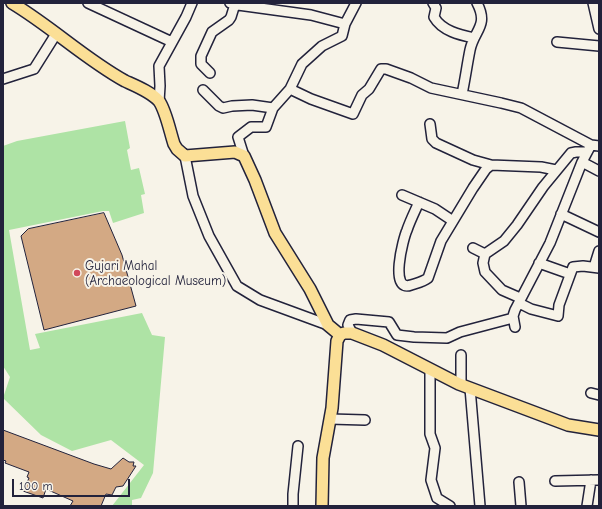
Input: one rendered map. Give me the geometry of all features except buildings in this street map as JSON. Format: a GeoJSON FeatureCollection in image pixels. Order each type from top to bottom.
{"type":"FeatureCollection","features":[{"type":"Feature","properties":{"kind":"main road"},"geometry":{"type":"LineString","coordinates":[[12,3],[92,60],[152,95],[159,102],[174,144],[185,156],[235,152],[244,156],[255,180],[275,234],[310,289],[328,325],[340,334],[352,333],[383,345],[430,370],[466,386],[568,425],[599,430]]}},
{"type":"Feature","properties":{"kind":"main road"},"geometry":{"type":"LineString","coordinates":[[322,506],[323,458],[333,401],[337,341],[340,334]]}},
{"type":"Feature","properties":{"kind":"street"},"geometry":{"type":"LineString","coordinates":[[88,3],[172,42]]}},
{"type":"Feature","properties":{"kind":"street"},"geometry":{"type":"LineString","coordinates":[[159,102],[160,66],[192,3]]}},
{"type":"Feature","properties":{"kind":"street"},"geometry":{"type":"LineString","coordinates":[[244,156],[238,137],[251,127],[266,127],[273,108],[290,90],[302,64],[322,46],[342,36],[345,24],[356,3]]}},
{"type":"Feature","properties":{"kind":"street"},"geometry":{"type":"LineString","coordinates":[[433,3],[436,8],[434,17],[441,24],[450,31],[474,38]]}},
{"type":"Feature","properties":{"kind":"street"},"geometry":{"type":"LineString","coordinates":[[462,94],[470,48],[474,38],[480,30],[482,23],[482,15],[478,3]]}},
{"type":"Feature","properties":{"kind":"street"},"geometry":{"type":"LineString","coordinates":[[593,3],[599,29]]}},
{"type":"Feature","properties":{"kind":"street"},"geometry":{"type":"LineString","coordinates":[[210,73],[201,64],[201,56],[212,32],[229,20],[231,16],[232,4],[311,15],[345,24]]}},
{"type":"Feature","properties":{"kind":"street"},"geometry":{"type":"LineString","coordinates":[[3,79],[34,68],[56,34]]}},
{"type":"Feature","properties":{"kind":"street"},"geometry":{"type":"LineString","coordinates":[[557,42],[599,46]]}},
{"type":"Feature","properties":{"kind":"street"},"geometry":{"type":"LineString","coordinates":[[290,90],[353,114],[362,96],[369,89],[381,69],[386,68],[431,88],[521,108],[592,148]]}},
{"type":"Feature","properties":{"kind":"street"},"geometry":{"type":"LineString","coordinates":[[204,90],[219,106],[223,108],[252,105],[273,108]]}},
{"type":"Feature","properties":{"kind":"street"},"geometry":{"type":"LineString","coordinates":[[430,124],[432,139],[436,143],[473,160],[491,165],[541,167],[556,170]]}},
{"type":"Feature","properties":{"kind":"street"},"geometry":{"type":"LineString","coordinates":[[352,333],[348,325],[350,320],[356,319],[389,322],[397,335],[447,338],[460,332],[514,322],[515,310],[550,243],[582,162],[592,148]]}},
{"type":"Feature","properties":{"kind":"street"},"geometry":{"type":"LineString","coordinates":[[592,148],[571,153],[556,170],[517,225],[504,240],[484,254],[483,263],[485,272],[502,290],[518,296],[520,302],[531,309],[558,316],[559,305],[573,268],[583,266],[597,268],[599,251]]}},
{"type":"Feature","properties":{"kind":"street"},"geometry":{"type":"LineString","coordinates":[[185,156],[193,196],[209,236],[237,286],[260,300],[328,325]]}},
{"type":"Feature","properties":{"kind":"street"},"geometry":{"type":"LineString","coordinates":[[582,162],[599,171]]}},
{"type":"Feature","properties":{"kind":"street"},"geometry":{"type":"LineString","coordinates":[[420,202],[406,231],[400,263],[400,282],[408,286],[428,278],[441,241],[472,188],[486,169],[491,165]]}},
{"type":"Feature","properties":{"kind":"street"},"geometry":{"type":"LineString","coordinates":[[402,195],[435,209],[453,221]]}},
{"type":"Feature","properties":{"kind":"street"},"geometry":{"type":"LineString","coordinates":[[561,214],[599,232]]}},
{"type":"Feature","properties":{"kind":"street"},"geometry":{"type":"LineString","coordinates":[[473,248],[484,254]]}},
{"type":"Feature","properties":{"kind":"street"},"geometry":{"type":"LineString","coordinates":[[540,263],[570,274]]}},
{"type":"Feature","properties":{"kind":"street"},"geometry":{"type":"LineString","coordinates":[[461,355],[480,506]]}},
{"type":"Feature","properties":{"kind":"street"},"geometry":{"type":"LineString","coordinates":[[430,370],[430,434],[435,448],[431,480],[437,498],[450,506]]}},
{"type":"Feature","properties":{"kind":"street"},"geometry":{"type":"LineString","coordinates":[[330,419],[365,420]]}},
{"type":"Feature","properties":{"kind":"street"},"geometry":{"type":"LineString","coordinates":[[293,506],[292,494],[298,446]]}},
{"type":"Feature","properties":{"kind":"street"},"geometry":{"type":"LineString","coordinates":[[556,481],[595,480],[587,506]]}},
{"type":"Feature","properties":{"kind":"street"},"geometry":{"type":"LineString","coordinates":[[519,482],[521,506]]}},
{"type":"Feature","properties":{"kind":"green space"},"geometry":{"type":"Polygon","coordinates":[[[125,121],[130,148],[127,150],[131,170],[139,168],[145,194],[141,195],[144,213],[113,223],[109,211],[103,211],[9,230],[30,350],[40,348],[35,334],[142,313],[152,335],[165,337],[153,473],[141,498],[132,500],[132,506],[112,506],[144,465],[111,440],[72,451],[41,435],[3,398],[10,377],[3,366],[3,146],[17,141],[125,121]]]}},
{"type":"Feature","properties":{"kind":"place","name":"Gujari Mahal (Archaeological Museum)"},"geometry":{"type":"Point","coordinates":[77,273]}}]}
